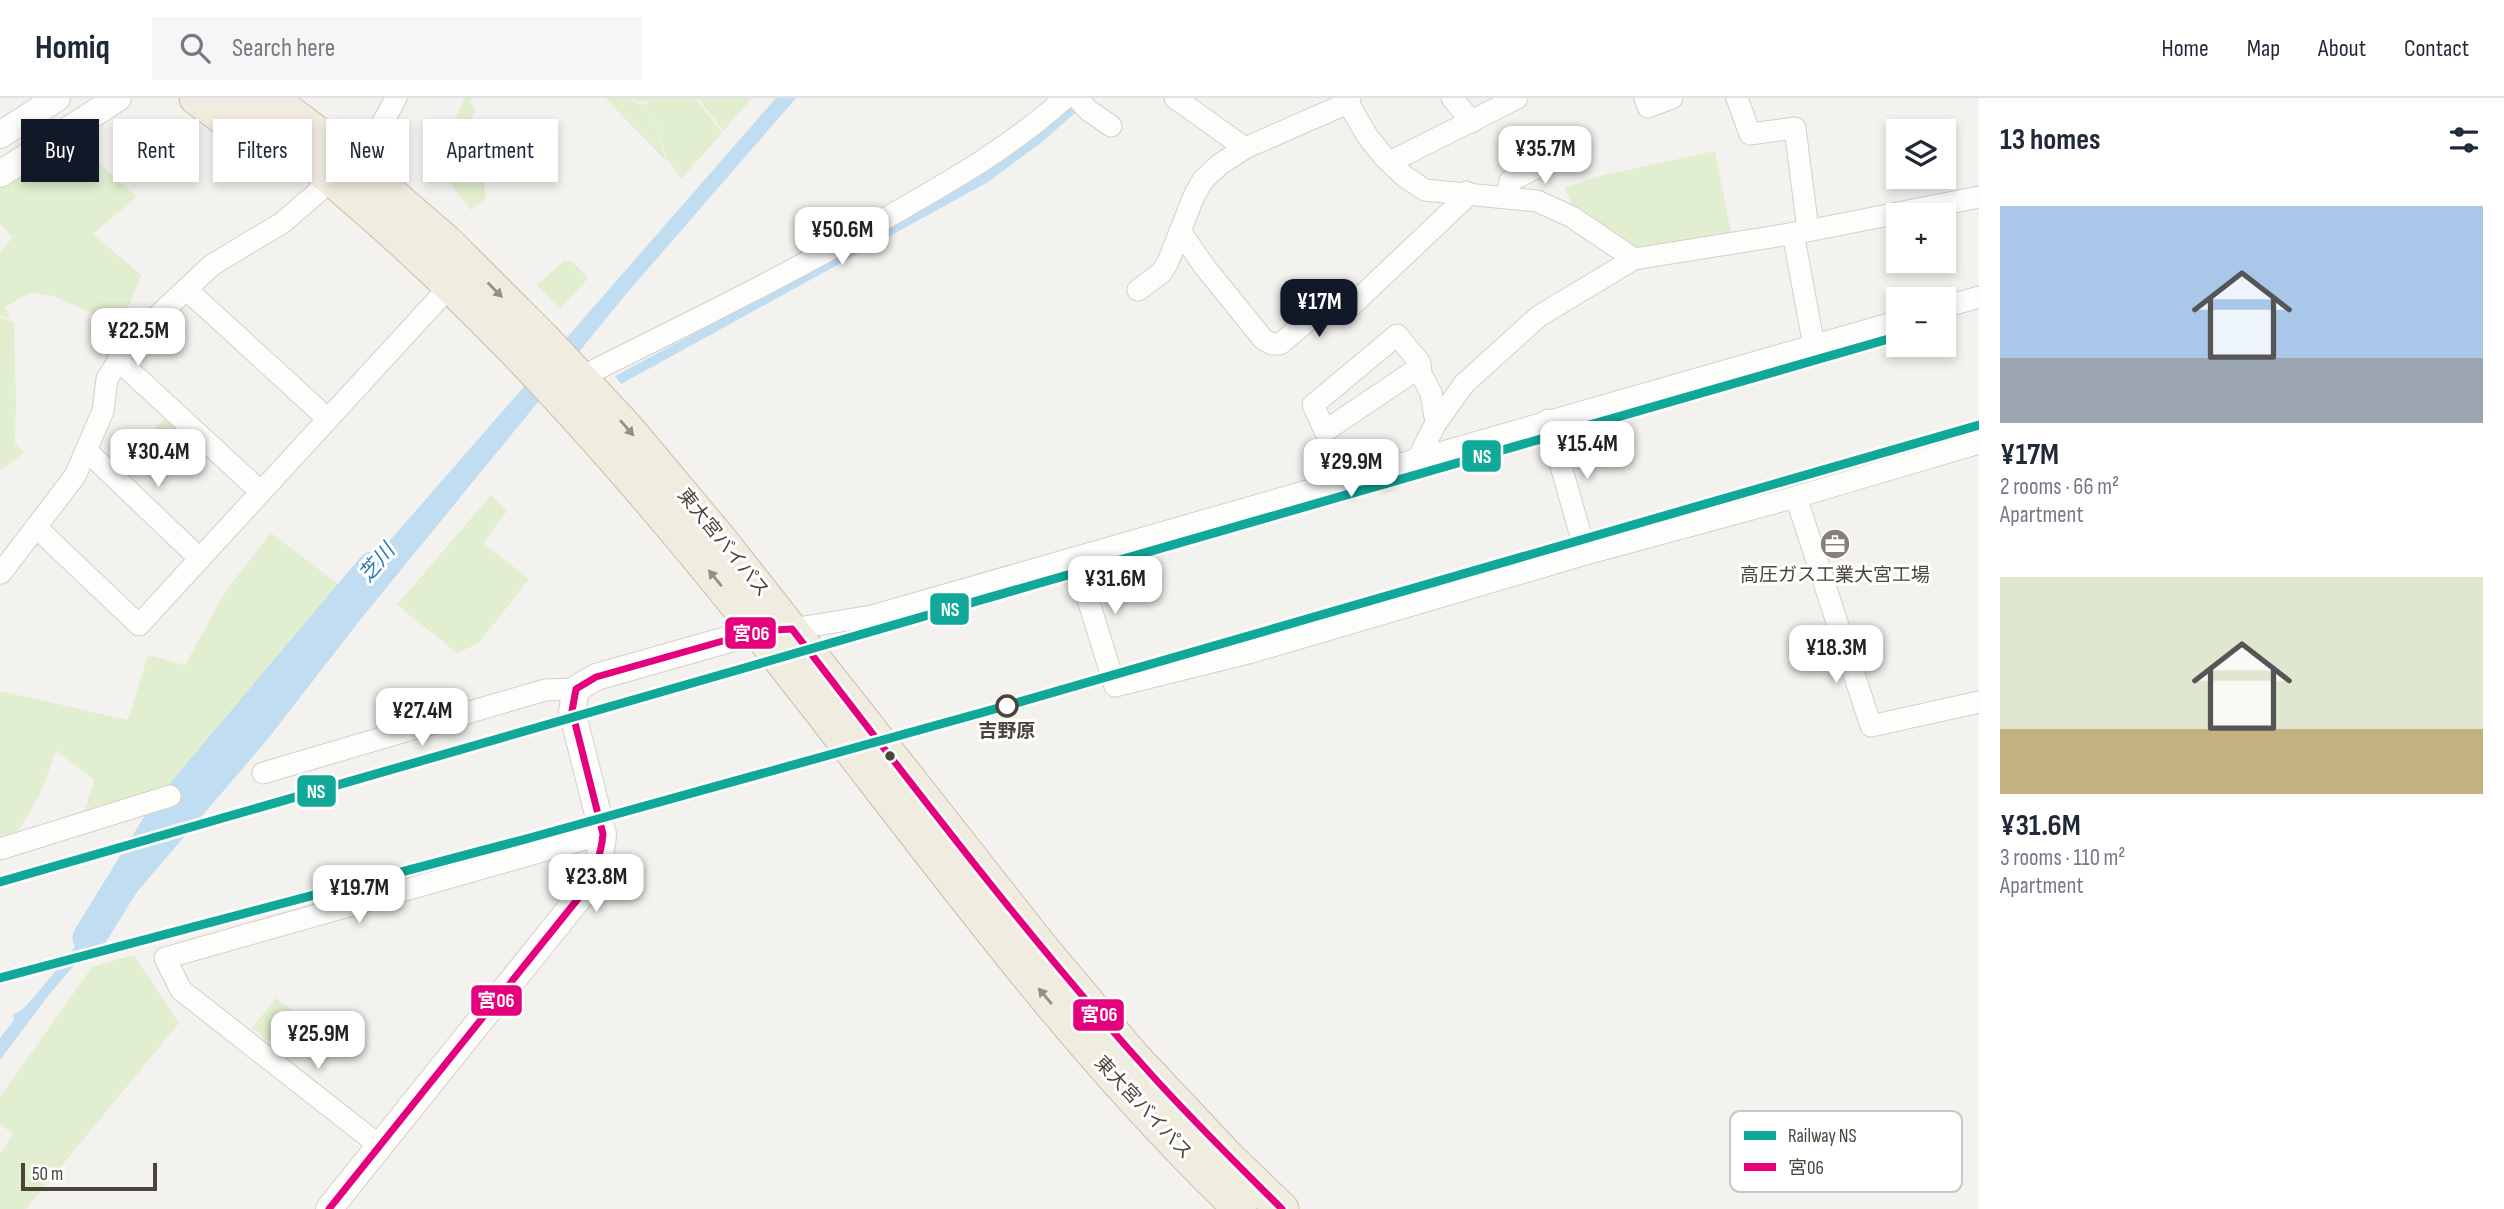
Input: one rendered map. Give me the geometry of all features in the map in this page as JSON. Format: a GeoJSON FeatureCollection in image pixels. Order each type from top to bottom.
{"type":"FeatureCollection","features":[{"type":"Feature","properties":{"kind":"highway","name":"東大宮バイパス"},"geometry":{"type":"LineString","coordinates":[[196,98],[318,192],[388,241],[442,264]]}},
{"type":"Feature","properties":{"kind":"highway","name":"東大宮バイパス"},"geometry":{"type":"LineString","coordinates":[[229,98],[368,210],[442,264],[533,348],[572,389],[674,529],[758,631],[1027,976],[1111,1075],[1208,1179],[1240,1209]]}},
{"type":"Feature","properties":{"kind":"highway","name":"東大宮バイパス"},"geometry":{"type":"LineString","coordinates":[[271,98],[345,154],[442,264],[533,348]]}},
{"type":"Feature","properties":{"kind":"highway","name":"東大宮バイパス"},"geometry":{"type":"LineString","coordinates":[[302,98],[326,119]]}},
{"type":"Feature","properties":{"kind":"highway","name":"東大宮バイパス"},"geometry":{"type":"LineString","coordinates":[[391,182],[442,264]]}},
{"type":"Feature","properties":{"kind":"highway","name":"東大宮バイパス"},"geometry":{"type":"LineString","coordinates":[[572,389],[636,438],[792,629],[1042,948],[1133,1056],[1229,1158],[1282,1209]]}},
{"type":"Feature","properties":{"kind":"street"},"geometry":{"type":"LineString","coordinates":[[0,135],[57,98]]}},
{"type":"Feature","properties":{"kind":"street"},"geometry":{"type":"LineString","coordinates":[[0,156],[85,98]]}},
{"type":"Feature","properties":{"kind":"street"},"geometry":{"type":"LineString","coordinates":[[0,174],[118,98]]}},
{"type":"Feature","properties":{"kind":"street"},"geometry":{"type":"LineString","coordinates":[[385,119],[396,98]]}},
{"type":"Feature","properties":{"kind":"street"},"geometry":{"type":"LineString","coordinates":[[572,389],[915,203],[992,156],[1065,98]]}},
{"type":"Feature","properties":{"kind":"street"},"geometry":{"type":"LineString","coordinates":[[1175,98],[1245,148]]}},
{"type":"Feature","properties":{"kind":"street"},"geometry":{"type":"LineString","coordinates":[[1452,98],[1472,122]]}},
{"type":"Feature","properties":{"kind":"street"},"geometry":{"type":"LineString","coordinates":[[1390,162],[1517,98]]}},
{"type":"Feature","properties":{"kind":"street"},"geometry":{"type":"LineString","coordinates":[[1645,98],[1648,107],[1672,98]]}},
{"type":"Feature","properties":{"kind":"street"},"geometry":{"type":"LineString","coordinates":[[1737,98],[1750,134],[1795,128],[1801,232],[1814,346]]}},
{"type":"Feature","properties":{"kind":"street"},"geometry":{"type":"LineString","coordinates":[[1138,290],[1161,273],[1168,262],[1194,196],[1203,180],[1219,165],[1245,148],[1349,101],[1368,137],[1404,176],[1425,190],[1537,201],[1572,217],[1634,259]]}},
{"type":"Feature","properties":{"kind":"street"},"geometry":{"type":"LineString","coordinates":[[1083,104],[1111,126]]}},
{"type":"Feature","properties":{"kind":"street"},"geometry":{"type":"LineString","coordinates":[[1507,197],[1510,181],[1557,156]]}},
{"type":"Feature","properties":{"kind":"street"},"geometry":{"type":"LineString","coordinates":[[1,573],[75,476],[103,411],[107,379],[128,343],[212,265],[282,222],[318,192]]}},
{"type":"Feature","properties":{"kind":"street"},"geometry":{"type":"LineString","coordinates":[[1180,231],[1204,266],[1263,339],[1272,344],[1280,344],[1311,318],[1350,307],[1463,201],[1466,192]]}},
{"type":"Feature","properties":{"kind":"street"},"geometry":{"type":"LineString","coordinates":[[1418,458],[1436,424],[1464,384],[1539,316],[1634,259],[1801,232],[1979,197]]}},
{"type":"Feature","properties":{"kind":"street"},"geometry":{"type":"LineString","coordinates":[[36,527],[139,625],[328,419],[442,264]]}},
{"type":"Feature","properties":{"kind":"street"},"geometry":{"type":"LineString","coordinates":[[186,289],[328,419]]}},
{"type":"Feature","properties":{"kind":"street"},"geometry":{"type":"LineString","coordinates":[[1956,304],[1979,297]]}},
{"type":"Feature","properties":{"kind":"street"},"geometry":{"type":"LineString","coordinates":[[263,772],[545,690],[576,689],[596,677],[758,631],[792,629],[872,616],[1886,325]]}},
{"type":"Feature","properties":{"kind":"street"},"geometry":{"type":"LineString","coordinates":[[1421,374],[1411,373],[1325,431],[1312,405],[1397,335],[1420,363],[1421,374],[1431,393],[1436,424]]}},
{"type":"Feature","properties":{"kind":"street"},"geometry":{"type":"LineString","coordinates":[[118,360],[261,492]]}},
{"type":"Feature","properties":{"kind":"street"},"geometry":{"type":"LineString","coordinates":[[1548,420],[1586,554]]}},
{"type":"Feature","properties":{"kind":"street"},"geometry":{"type":"LineString","coordinates":[[1075,558],[1115,686],[1265,649],[1586,554],[1796,497],[1979,443]]}},
{"type":"Feature","properties":{"kind":"street"},"geometry":{"type":"LineString","coordinates":[[86,450],[200,559]]}},
{"type":"Feature","properties":{"kind":"street"},"geometry":{"type":"LineString","coordinates":[[1796,497],[1871,726],[1979,702]]}},
{"type":"Feature","properties":{"kind":"street"},"geometry":{"type":"LineString","coordinates":[[328,1209],[581,895],[595,873],[603,851],[603,834],[572,711],[576,689]]}},
{"type":"Feature","properties":{"kind":"street"},"geometry":{"type":"LineString","coordinates":[[0,849],[170,796]]}},
{"type":"Feature","properties":{"kind":"street"},"geometry":{"type":"LineString","coordinates":[[380,1146],[181,990],[165,958],[603,834]]}},
{"type":"Feature","properties":{"kind":"green space"},"geometry":{"type":"Polygon","coordinates":[[[465,98],[474,98],[470,102],[476,112],[471,119],[454,119],[465,98]]]}},
{"type":"Feature","properties":{"kind":"green space"},"geometry":{"type":"Polygon","coordinates":[[[605,98],[631,98],[634,103],[648,105],[646,101],[635,102],[633,98],[696,98],[722,133],[681,179],[666,157],[650,105],[666,161],[605,98]]]}},
{"type":"Feature","properties":{"kind":"green space"},"geometry":{"type":"Polygon","coordinates":[[[698,98],[752,98],[723,131],[698,98]]]}},
{"type":"Feature","properties":{"kind":"green space"},"geometry":{"type":"Polygon","coordinates":[[[1715,151],[1731,232],[1637,250],[1573,209],[1565,187],[1604,175],[1715,151]]]}},
{"type":"Feature","properties":{"kind":"green space"},"geometry":{"type":"Polygon","coordinates":[[[99,163],[113,176],[113,182],[120,182],[136,197],[93,234],[141,275],[121,325],[55,297],[32,292],[5,307],[10,319],[0,315],[0,252],[13,237],[0,224],[0,178],[21,164],[21,182],[99,182],[99,163]]]}},
{"type":"Feature","properties":{"kind":"green space"},"geometry":{"type":"Polygon","coordinates":[[[450,182],[483,182],[486,198],[471,210],[450,182]]]}},
{"type":"Feature","properties":{"kind":"green space"},"geometry":{"type":"Polygon","coordinates":[[[565,260],[573,262],[588,278],[560,309],[537,285],[565,260]]]}},
{"type":"Feature","properties":{"kind":"green space"},"geometry":{"type":"Polygon","coordinates":[[[0,317],[14,322],[15,443],[24,453],[0,470],[0,317]]]}},
{"type":"Feature","properties":{"kind":"green space"},"geometry":{"type":"Polygon","coordinates":[[[168,414],[197,440],[171,467],[143,442],[168,414]]]}},
{"type":"Feature","properties":{"kind":"green space"},"geometry":{"type":"Polygon","coordinates":[[[491,495],[507,511],[483,543],[529,579],[479,643],[457,653],[397,605],[491,495]]]}},
{"type":"Feature","properties":{"kind":"green space"},"geometry":{"type":"Polygon","coordinates":[[[271,533],[342,587],[161,806],[84,813],[94,780],[56,751],[41,792],[18,831],[0,837],[0,691],[128,720],[148,655],[185,665],[225,592],[271,533]]]}},
{"type":"Feature","properties":{"kind":"green space"},"geometry":{"type":"Polygon","coordinates":[[[134,955],[179,1023],[26,1209],[0,1209],[0,1153],[13,1135],[0,1123],[0,1097],[92,967],[134,955]]]}},
{"type":"Feature","properties":{"kind":"green space"},"geometry":{"type":"Polygon","coordinates":[[[276,998],[317,1031],[306,1045],[288,1031],[275,1047],[252,1028],[276,998]]]}},
{"type":"Feature","properties":{"kind":"water"},"geometry":{"type":"Polygon","coordinates":[[[776,98],[796,98],[627,293],[360,620],[267,740],[48,996],[0,1060],[0,1038],[14,1020],[13,1015],[23,1009],[40,990],[215,774],[392,538],[776,98]]]}},
{"type":"Feature","properties":{"kind":"water"},"geometry":{"type":"Polygon","coordinates":[[[1078,98],[1092,98],[1042,142],[988,182],[621,384],[615,376],[753,302],[1078,98]]]}},
{"type":"Feature","properties":{"kind":"waterway","name":"芝川"},"geometry":{"type":"LineString","coordinates":[[89,938],[164,816],[373,568]]}},
{"type":"Feature","properties":{"kind":"rail line","name":"NS"},"geometry":{"type":"LineString","coordinates":[[0,882],[1886,340]]}},
{"type":"Feature","properties":{"kind":"rail line","name":"NS"},"geometry":{"type":"LineString","coordinates":[[0,978],[526,839],[1002,707],[1979,425]]}},
{"type":"Feature","properties":{"kind":"transit line","name":"宮06"},"geometry":{"type":"LineString","coordinates":[[329,1209],[581,895],[593,873],[603,834],[572,711],[576,689],[596,677],[758,631],[792,629],[966,854],[1102,1019],[1165,1090],[1282,1209]]}},
{"type":"Feature","properties":{"kind":"place","name":"高圧ガス工業大宮工場"},"geometry":{"type":"Point","coordinates":[1835,544]}},
{"type":"Feature","properties":{"kind":"place","name":"吉野原"},"geometry":{"type":"Point","coordinates":[1007,706]}}]}
